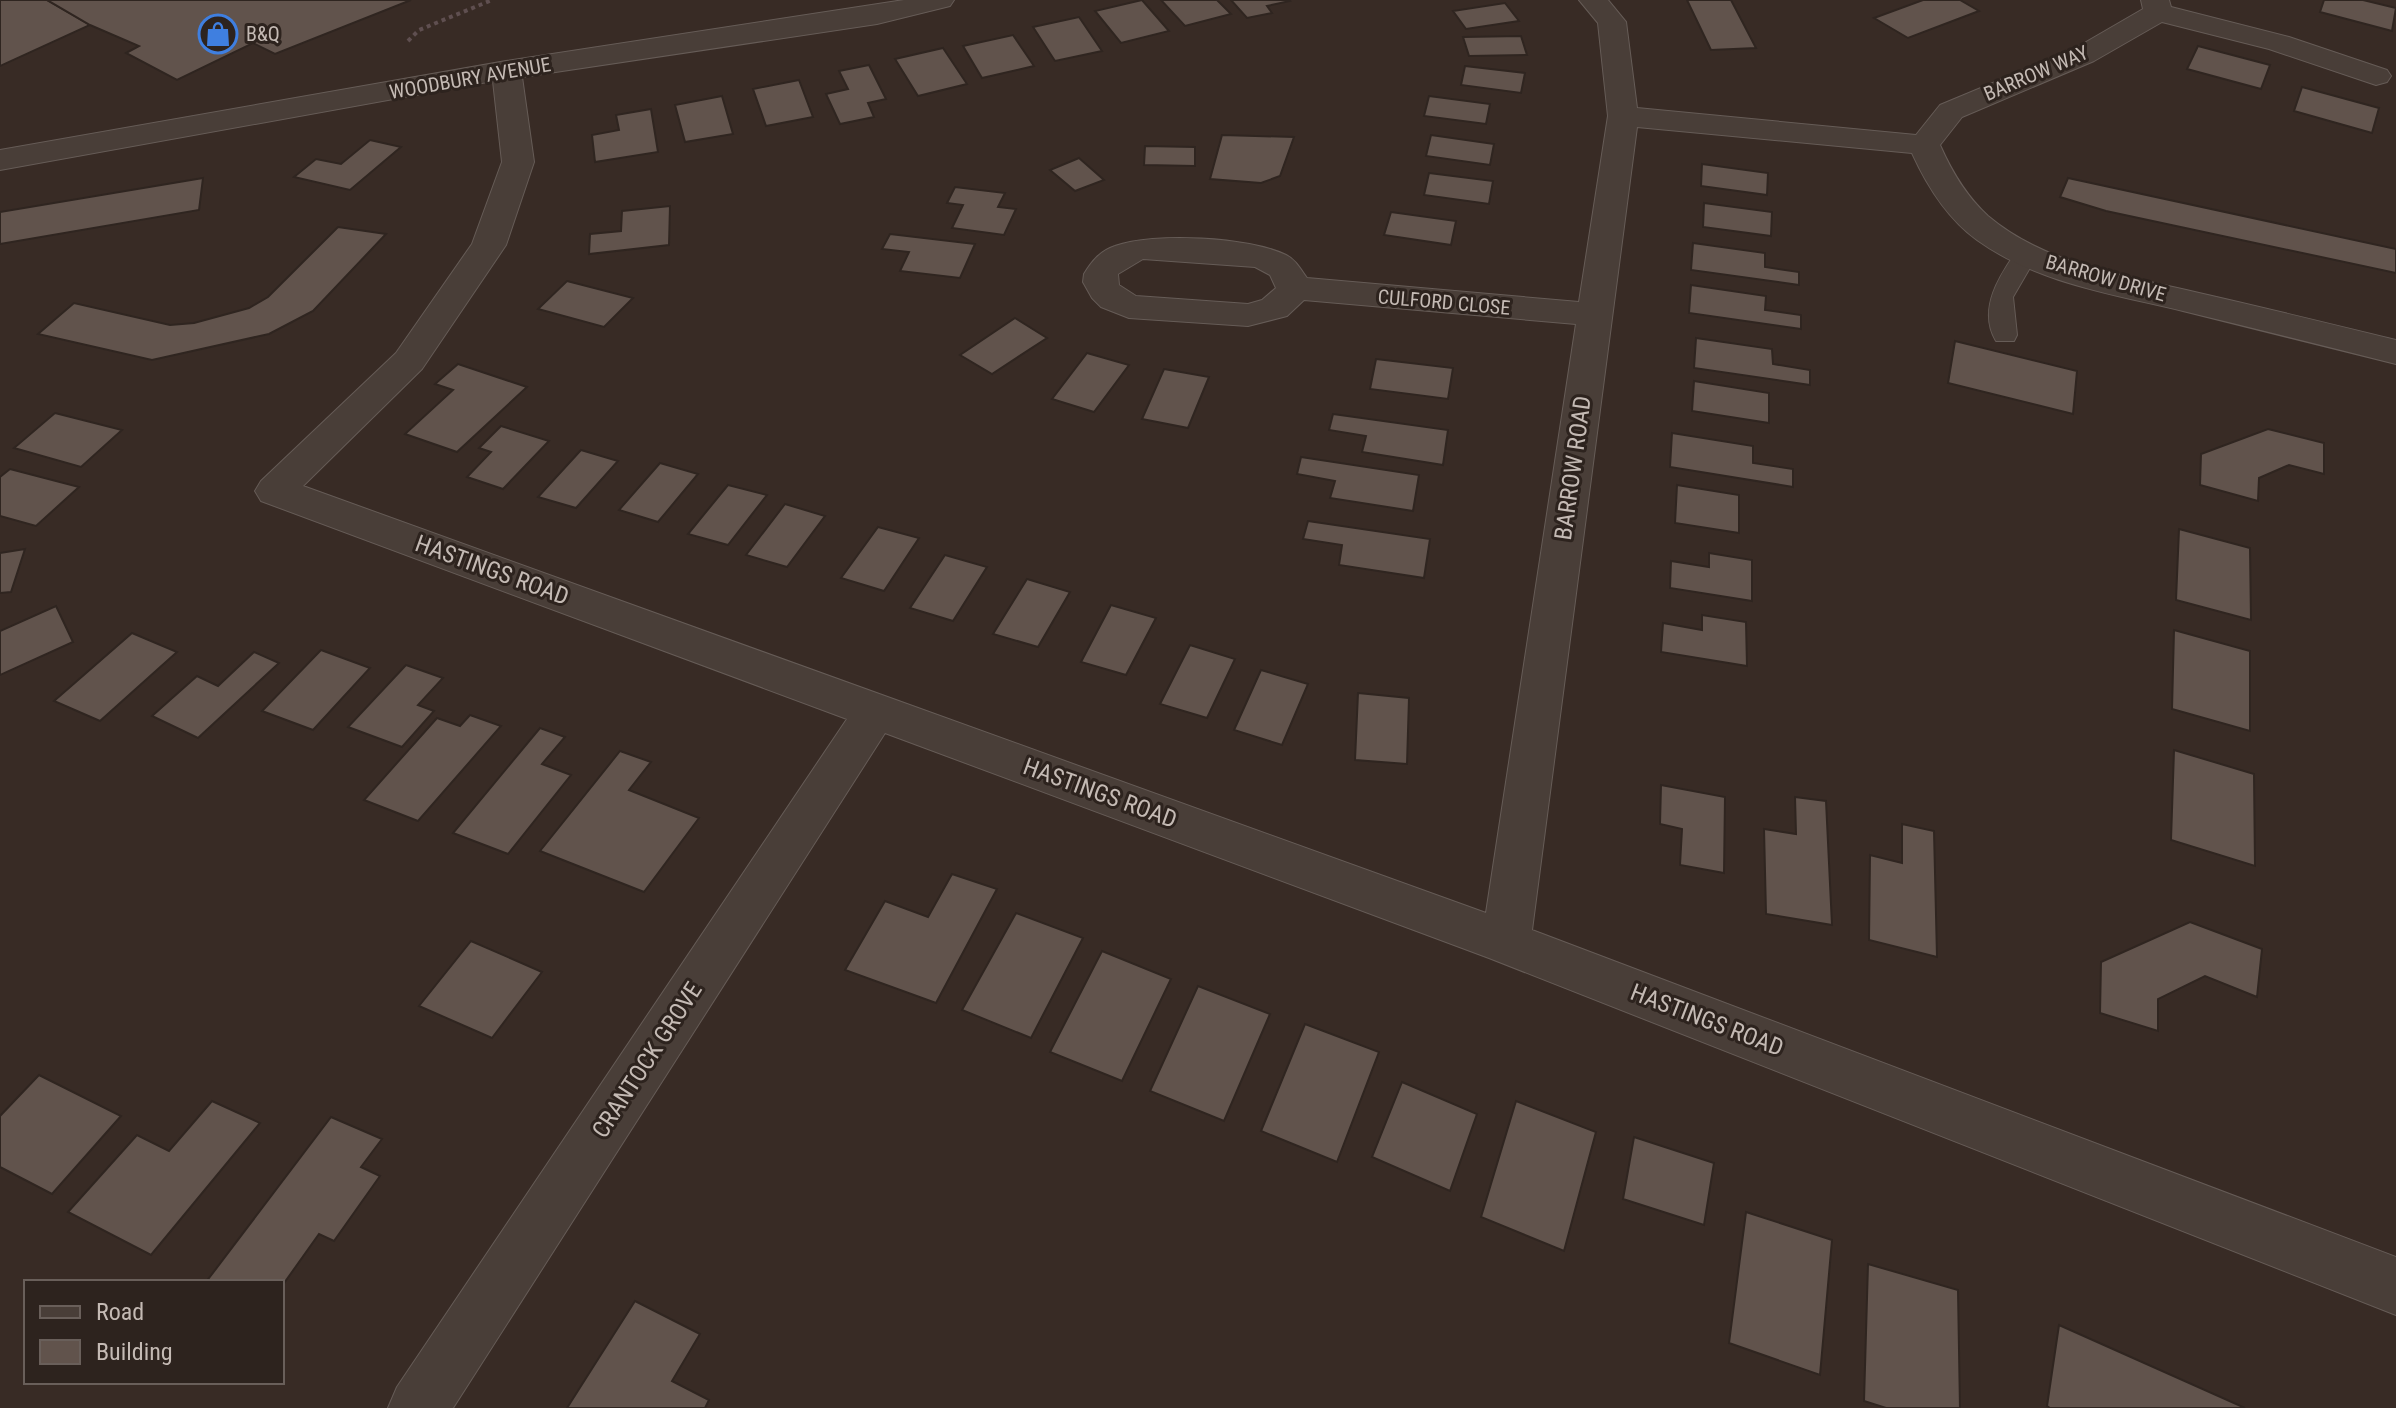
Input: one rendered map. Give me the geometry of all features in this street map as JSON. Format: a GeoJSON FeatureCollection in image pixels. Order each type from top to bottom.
{"type":"FeatureCollection","features":[{"type":"Feature","properties":{"kind":"street","name":"WOODBURY AVENUE"},"geometry":{"type":"LineString","coordinates":[[0,160],[506,70],[877,15],[940,0]]}},
{"type":"Feature","properties":{"kind":"street","name":"BARROW ROAD"},"geometry":{"type":"LineString","coordinates":[[1506,942],[1623,116],[1612,22],[1593,0]]}},
{"type":"Feature","properties":{"kind":"street","name":"BARROW WAY"},"geometry":{"type":"LineString","coordinates":[[1924,145],[1951,111],[2084,55],[2156,6],[2376,76]]}},
{"type":"Feature","properties":{"kind":"street","name":"HASTINGS ROAD"},"geometry":{"type":"LineString","coordinates":[[506,70],[518,162],[489,245],[409,361],[275,491],[1506,942],[2396,1286]]}},
{"type":"Feature","properties":{"kind":"street"},"geometry":{"type":"LineString","coordinates":[[1623,116],[1924,145]]}},
{"type":"Feature","properties":{"kind":"street","name":"BARROW DRIVE"},"geometry":{"type":"LineString","coordinates":[[1924,145],[1941,184],[1963,210],[1988,232],[2026,254],[2057,267],[2127,287],[2396,352]]}},
{"type":"Feature","properties":{"kind":"street"},"geometry":{"type":"LineString","coordinates":[[1141,249],[1161,249],[1259,257],[1282,268],[1293,288],[1281,306],[1265,313],[1248,315],[1129,307],[1113,300],[1103,291],[1099,280],[1102,270],[1112,258],[1141,249]]}},
{"type":"Feature","properties":{"kind":"street","name":"CULFORD CLOSE"},"geometry":{"type":"LineString","coordinates":[[1293,288],[1595,315]]}},
{"type":"Feature","properties":{"kind":"street","name":"CRANTOCK GROVE"},"geometry":{"type":"LineString","coordinates":[[418,1408],[876,711]]}},
{"type":"Feature","properties":{"kind":"lane"},"geometry":{"type":"LineString","coordinates":[[2005,335],[2001,297],[2026,254]]}},
{"type":"Feature","properties":{"kind":"building"},"geometry":{"type":"Polygon","coordinates":[[[0,0],[47,0],[90,25],[0,66],[0,0]]]}},
{"type":"Feature","properties":{"kind":"building","name":"B&Q"},"geometry":{"type":"Polygon","coordinates":[[[47,0],[411,0],[275,54],[253,43],[177,80],[126,53],[139,46],[90,25],[47,0]]]}},
{"type":"Feature","properties":{"kind":"building"},"geometry":{"type":"Polygon","coordinates":[[[1142,0],[1169,31],[1121,43],[1095,11],[1142,0]]]}},
{"type":"Feature","properties":{"kind":"building"},"geometry":{"type":"Polygon","coordinates":[[[1161,0],[1217,0],[1231,14],[1185,26],[1161,0]]]}},
{"type":"Feature","properties":{"kind":"building"},"geometry":{"type":"Polygon","coordinates":[[[1231,0],[1290,1],[1267,6],[1272,13],[1247,18],[1231,0]]]}},
{"type":"Feature","properties":{"kind":"building"},"geometry":{"type":"Polygon","coordinates":[[[1687,0],[1731,0],[1756,48],[1711,50],[1687,0]]]}},
{"type":"Feature","properties":{"kind":"building"},"geometry":{"type":"Polygon","coordinates":[[[1923,0],[1960,0],[1979,11],[1908,38],[1874,18],[1923,0]]]}},
{"type":"Feature","properties":{"kind":"building"},"geometry":{"type":"Polygon","coordinates":[[[2324,0],[2363,0],[2396,8],[2392,31],[2320,12],[2324,0]]]}},
{"type":"Feature","properties":{"kind":"building"},"geometry":{"type":"Polygon","coordinates":[[[1505,3],[1519,21],[1466,29],[1453,11],[1505,3]]]}},
{"type":"Feature","properties":{"kind":"building"},"geometry":{"type":"Polygon","coordinates":[[[1079,17],[1102,51],[1055,61],[1033,27],[1079,17]]]}},
{"type":"Feature","properties":{"kind":"building"},"geometry":{"type":"Polygon","coordinates":[[[1013,35],[1034,66],[982,78],[963,46],[1013,35]]]}},
{"type":"Feature","properties":{"kind":"building"},"geometry":{"type":"Polygon","coordinates":[[[1521,36],[1527,55],[1469,56],[1463,37],[1521,36]]]}},
{"type":"Feature","properties":{"kind":"building"},"geometry":{"type":"Polygon","coordinates":[[[2198,46],[2270,65],[2261,89],[2187,69],[2198,46]]]}},
{"type":"Feature","properties":{"kind":"building"},"geometry":{"type":"Polygon","coordinates":[[[943,48],[967,84],[918,96],[895,59],[943,48]]]}},
{"type":"Feature","properties":{"kind":"building"},"geometry":{"type":"Polygon","coordinates":[[[869,65],[886,99],[868,103],[874,117],[840,124],[826,94],[848,89],[839,71],[869,65]]]}},
{"type":"Feature","properties":{"kind":"building"},"geometry":{"type":"Polygon","coordinates":[[[1465,66],[1525,73],[1521,93],[1461,85],[1465,66]]]}},
{"type":"Feature","properties":{"kind":"building"},"geometry":{"type":"Polygon","coordinates":[[[799,80],[813,117],[766,126],[753,89],[799,80]]]}},
{"type":"Feature","properties":{"kind":"building"},"geometry":{"type":"Polygon","coordinates":[[[2302,87],[2379,108],[2372,133],[2294,111],[2302,87]]]}},
{"type":"Feature","properties":{"kind":"building"},"geometry":{"type":"Polygon","coordinates":[[[722,96],[733,134],[685,142],[675,105],[722,96]]]}},
{"type":"Feature","properties":{"kind":"building"},"geometry":{"type":"Polygon","coordinates":[[[1429,96],[1490,104],[1486,124],[1424,116],[1429,96]]]}},
{"type":"Feature","properties":{"kind":"building"},"geometry":{"type":"Polygon","coordinates":[[[651,109],[658,152],[595,162],[592,135],[619,130],[616,115],[651,109]]]}},
{"type":"Feature","properties":{"kind":"building"},"geometry":{"type":"Polygon","coordinates":[[[1222,135],[1294,137],[1280,176],[1261,183],[1210,179],[1222,135]]]}},
{"type":"Feature","properties":{"kind":"building"},"geometry":{"type":"Polygon","coordinates":[[[1431,135],[1494,144],[1490,165],[1426,156],[1431,135]]]}},
{"type":"Feature","properties":{"kind":"building"},"geometry":{"type":"Polygon","coordinates":[[[370,140],[401,147],[350,190],[294,177],[316,159],[341,164],[370,140]]]}},
{"type":"Feature","properties":{"kind":"building"},"geometry":{"type":"Polygon","coordinates":[[[1145,146],[1195,147],[1195,166],[1144,165],[1145,146]]]}},
{"type":"Feature","properties":{"kind":"building"},"geometry":{"type":"Polygon","coordinates":[[[1079,158],[1104,180],[1075,191],[1050,170],[1079,158]]]}},
{"type":"Feature","properties":{"kind":"building"},"geometry":{"type":"Polygon","coordinates":[[[1702,164],[1768,173],[1767,195],[1701,186],[1702,164]]]}},
{"type":"Feature","properties":{"kind":"building"},"geometry":{"type":"Polygon","coordinates":[[[1429,173],[1493,181],[1489,204],[1424,195],[1429,173]]]}},
{"type":"Feature","properties":{"kind":"building"},"geometry":{"type":"Polygon","coordinates":[[[203,178],[199,210],[0,244],[0,212],[203,178]]]}},
{"type":"Feature","properties":{"kind":"building"},"geometry":{"type":"Polygon","coordinates":[[[2068,178],[2396,249],[2396,273],[2106,211],[2060,197],[2068,178]]]}},
{"type":"Feature","properties":{"kind":"building"},"geometry":{"type":"Polygon","coordinates":[[[955,187],[1005,193],[998,207],[1016,209],[1004,235],[952,228],[963,205],[947,203],[955,187]]]}},
{"type":"Feature","properties":{"kind":"building"},"geometry":{"type":"Polygon","coordinates":[[[1704,203],[1772,212],[1771,236],[1703,227],[1704,203]]]}},
{"type":"Feature","properties":{"kind":"building"},"geometry":{"type":"Polygon","coordinates":[[[670,206],[669,245],[589,254],[590,234],[621,231],[622,211],[670,206]]]}},
{"type":"Feature","properties":{"kind":"building"},"geometry":{"type":"Polygon","coordinates":[[[1391,212],[1456,221],[1451,245],[1384,235],[1391,212]]]}},
{"type":"Feature","properties":{"kind":"building"},"geometry":{"type":"Polygon","coordinates":[[[338,227],[386,234],[313,311],[269,334],[152,360],[38,334],[74,303],[170,325],[194,323],[249,308],[268,297],[338,227]]]}},
{"type":"Feature","properties":{"kind":"building"},"geometry":{"type":"Polygon","coordinates":[[[890,234],[975,244],[960,278],[900,271],[909,252],[882,249],[890,234]]]}},
{"type":"Feature","properties":{"kind":"building"},"geometry":{"type":"Polygon","coordinates":[[[1693,243],[1765,253],[1765,267],[1799,272],[1799,285],[1691,270],[1693,243]]]}},
{"type":"Feature","properties":{"kind":"building"},"geometry":{"type":"Polygon","coordinates":[[[567,281],[633,298],[604,327],[538,309],[567,281]]]}},
{"type":"Feature","properties":{"kind":"building"},"geometry":{"type":"Polygon","coordinates":[[[1691,285],[1766,296],[1765,310],[1801,315],[1801,329],[1689,313],[1691,285]]]}},
{"type":"Feature","properties":{"kind":"building"},"geometry":{"type":"Polygon","coordinates":[[[1015,318],[1047,338],[992,374],[960,355],[1015,318]]]}},
{"type":"Feature","properties":{"kind":"building"},"geometry":{"type":"Polygon","coordinates":[[[1696,338],[1772,349],[1773,364],[1810,370],[1810,385],[1694,368],[1696,338]]]}},
{"type":"Feature","properties":{"kind":"building"},"geometry":{"type":"Polygon","coordinates":[[[1955,341],[2077,371],[2073,414],[1948,383],[1955,341]]]}},
{"type":"Feature","properties":{"kind":"building"},"geometry":{"type":"Polygon","coordinates":[[[1087,353],[1129,365],[1094,412],[1052,399],[1087,353]]]}},
{"type":"Feature","properties":{"kind":"building"},"geometry":{"type":"Polygon","coordinates":[[[1376,359],[1453,368],[1448,399],[1370,389],[1376,359]]]}},
{"type":"Feature","properties":{"kind":"building"},"geometry":{"type":"Polygon","coordinates":[[[458,364],[527,387],[457,452],[405,434],[453,390],[435,384],[458,364]]]}},
{"type":"Feature","properties":{"kind":"building"},"geometry":{"type":"Polygon","coordinates":[[[1164,369],[1209,377],[1188,428],[1142,419],[1164,369]]]}},
{"type":"Feature","properties":{"kind":"building"},"geometry":{"type":"Polygon","coordinates":[[[1694,381],[1769,393],[1769,423],[1692,411],[1694,381]]]}},
{"type":"Feature","properties":{"kind":"building"},"geometry":{"type":"Polygon","coordinates":[[[55,413],[122,430],[81,467],[14,448],[55,413]]]}},
{"type":"Feature","properties":{"kind":"building"},"geometry":{"type":"Polygon","coordinates":[[[1333,414],[1448,430],[1443,465],[1362,452],[1366,436],[1329,430],[1333,414]]]}},
{"type":"Feature","properties":{"kind":"building"},"geometry":{"type":"Polygon","coordinates":[[[501,426],[549,441],[503,489],[467,477],[491,452],[479,448],[501,426]]]}},
{"type":"Feature","properties":{"kind":"building"},"geometry":{"type":"Polygon","coordinates":[[[2268,429],[2324,443],[2324,474],[2289,465],[2259,478],[2258,501],[2200,485],[2201,454],[2268,429]]]}},
{"type":"Feature","properties":{"kind":"building"},"geometry":{"type":"Polygon","coordinates":[[[1672,433],[1753,446],[1753,463],[1793,469],[1793,487],[1670,467],[1672,433]]]}},
{"type":"Feature","properties":{"kind":"building"},"geometry":{"type":"Polygon","coordinates":[[[581,450],[618,461],[576,508],[538,497],[581,450]]]}},
{"type":"Feature","properties":{"kind":"building"},"geometry":{"type":"Polygon","coordinates":[[[1301,457],[1419,475],[1413,511],[1330,498],[1335,481],[1297,474],[1301,457]]]}},
{"type":"Feature","properties":{"kind":"building"},"geometry":{"type":"Polygon","coordinates":[[[660,463],[698,474],[658,522],[619,510],[660,463]]]}},
{"type":"Feature","properties":{"kind":"building"},"geometry":{"type":"Polygon","coordinates":[[[10,469],[79,487],[36,526],[0,516],[0,477],[10,469]]]}},
{"type":"Feature","properties":{"kind":"building"},"geometry":{"type":"Polygon","coordinates":[[[728,485],[767,495],[728,545],[688,534],[728,485]]]}},
{"type":"Feature","properties":{"kind":"building"},"geometry":{"type":"Polygon","coordinates":[[[1677,485],[1739,495],[1739,533],[1675,523],[1677,485]]]}},
{"type":"Feature","properties":{"kind":"building"},"geometry":{"type":"Polygon","coordinates":[[[785,504],[825,516],[787,567],[746,555],[785,504]]]}},
{"type":"Feature","properties":{"kind":"building"},"geometry":{"type":"Polygon","coordinates":[[[1308,521],[1430,539],[1424,578],[1339,565],[1342,545],[1303,539],[1308,521]]]}},
{"type":"Feature","properties":{"kind":"building"},"geometry":{"type":"Polygon","coordinates":[[[878,527],[919,538],[884,591],[841,578],[878,527]]]}},
{"type":"Feature","properties":{"kind":"building"},"geometry":{"type":"Polygon","coordinates":[[[2179,529],[2250,548],[2251,620],[2176,600],[2179,529]]]}},
{"type":"Feature","properties":{"kind":"building"},"geometry":{"type":"Polygon","coordinates":[[[25,549],[11,592],[0,593],[0,553],[25,549]]]}},
{"type":"Feature","properties":{"kind":"building"},"geometry":{"type":"Polygon","coordinates":[[[1709,553],[1752,560],[1752,601],[1670,588],[1671,561],[1709,567],[1709,553]]]}},
{"type":"Feature","properties":{"kind":"building"},"geometry":{"type":"Polygon","coordinates":[[[945,555],[987,567],[953,621],[910,608],[945,555]]]}},
{"type":"Feature","properties":{"kind":"building"},"geometry":{"type":"Polygon","coordinates":[[[1027,579],[1070,592],[1038,647],[993,634],[1027,579]]]}},
{"type":"Feature","properties":{"kind":"building"},"geometry":{"type":"Polygon","coordinates":[[[1111,605],[1156,618],[1126,675],[1081,662],[1111,605]]]}},
{"type":"Feature","properties":{"kind":"building"},"geometry":{"type":"Polygon","coordinates":[[[56,606],[73,642],[0,675],[0,631],[56,606]]]}},
{"type":"Feature","properties":{"kind":"building"},"geometry":{"type":"Polygon","coordinates":[[[1702,615],[1746,622],[1747,666],[1661,652],[1663,623],[1702,630],[1702,615]]]}},
{"type":"Feature","properties":{"kind":"building"},"geometry":{"type":"Polygon","coordinates":[[[2174,630],[2250,651],[2250,731],[2172,709],[2174,630]]]}},
{"type":"Feature","properties":{"kind":"building"},"geometry":{"type":"Polygon","coordinates":[[[132,633],[177,652],[100,721],[54,701],[132,633]]]}},
{"type":"Feature","properties":{"kind":"building"},"geometry":{"type":"Polygon","coordinates":[[[1190,645],[1235,659],[1207,718],[1160,704],[1190,645]]]}},
{"type":"Feature","properties":{"kind":"building"},"geometry":{"type":"Polygon","coordinates":[[[321,650],[370,668],[313,730],[262,711],[321,650]]]}},
{"type":"Feature","properties":{"kind":"building"},"geometry":{"type":"Polygon","coordinates":[[[254,652],[279,663],[198,738],[152,716],[197,676],[218,686],[254,652]]]}},
{"type":"Feature","properties":{"kind":"building"},"geometry":{"type":"Polygon","coordinates":[[[406,665],[443,678],[418,705],[434,711],[402,747],[348,727],[406,665]]]}},
{"type":"Feature","properties":{"kind":"building"},"geometry":{"type":"Polygon","coordinates":[[[1261,670],[1308,684],[1282,745],[1234,730],[1261,670]]]}},
{"type":"Feature","properties":{"kind":"building"},"geometry":{"type":"Polygon","coordinates":[[[1358,693],[1409,698],[1407,764],[1355,760],[1358,693]]]}},
{"type":"Feature","properties":{"kind":"building"},"geometry":{"type":"Polygon","coordinates":[[[470,715],[501,726],[418,821],[364,800],[437,718],[460,726],[470,715]]]}},
{"type":"Feature","properties":{"kind":"building"},"geometry":{"type":"Polygon","coordinates":[[[540,728],[565,737],[542,764],[571,775],[508,854],[453,833],[540,728]]]}},
{"type":"Feature","properties":{"kind":"building"},"geometry":{"type":"Polygon","coordinates":[[[2174,750],[2254,774],[2255,866],[2171,840],[2174,750]]]}},
{"type":"Feature","properties":{"kind":"building"},"geometry":{"type":"Polygon","coordinates":[[[620,751],[651,762],[629,790],[699,818],[644,892],[540,851],[620,751]]]}},
{"type":"Feature","properties":{"kind":"building"},"geometry":{"type":"Polygon","coordinates":[[[1661,785],[1725,797],[1724,873],[1680,865],[1682,829],[1660,824],[1661,785]]]}},
{"type":"Feature","properties":{"kind":"building"},"geometry":{"type":"Polygon","coordinates":[[[1795,797],[1826,801],[1832,925],[1766,914],[1764,829],[1796,834],[1795,797]]]}},
{"type":"Feature","properties":{"kind":"building"},"geometry":{"type":"Polygon","coordinates":[[[1902,824],[1934,831],[1937,957],[1869,940],[1870,855],[1902,863],[1902,824]]]}},
{"type":"Feature","properties":{"kind":"building"},"geometry":{"type":"Polygon","coordinates":[[[952,874],[997,889],[936,1003],[845,970],[885,901],[928,917],[952,874]]]}},
{"type":"Feature","properties":{"kind":"building"},"geometry":{"type":"Polygon","coordinates":[[[1016,913],[1083,938],[1031,1038],[962,1010],[1016,913]]]}},
{"type":"Feature","properties":{"kind":"building"},"geometry":{"type":"Polygon","coordinates":[[[2190,922],[2262,949],[2257,997],[2205,976],[2158,999],[2158,1031],[2100,1013],[2101,962],[2190,922]]]}},
{"type":"Feature","properties":{"kind":"building"},"geometry":{"type":"Polygon","coordinates":[[[471,941],[542,972],[492,1038],[419,1006],[471,941]]]}},
{"type":"Feature","properties":{"kind":"building"},"geometry":{"type":"Polygon","coordinates":[[[1102,951],[1171,979],[1122,1081],[1050,1052],[1102,951]]]}},
{"type":"Feature","properties":{"kind":"building"},"geometry":{"type":"Polygon","coordinates":[[[1198,986],[1270,1014],[1224,1121],[1150,1091],[1198,986]]]}},
{"type":"Feature","properties":{"kind":"building"},"geometry":{"type":"Polygon","coordinates":[[[1305,1024],[1379,1052],[1337,1162],[1261,1131],[1305,1024]]]}},
{"type":"Feature","properties":{"kind":"building"},"geometry":{"type":"Polygon","coordinates":[[[39,1075],[121,1116],[52,1194],[0,1167],[0,1116],[39,1075]]]}},
{"type":"Feature","properties":{"kind":"building"},"geometry":{"type":"Polygon","coordinates":[[[1402,1082],[1477,1114],[1450,1191],[1372,1157],[1402,1082]]]}},
{"type":"Feature","properties":{"kind":"building"},"geometry":{"type":"Polygon","coordinates":[[[212,1101],[260,1123],[151,1255],[68,1212],[137,1135],[169,1151],[212,1101]]]}},
{"type":"Feature","properties":{"kind":"building"},"geometry":{"type":"Polygon","coordinates":[[[1516,1101],[1596,1132],[1564,1251],[1481,1217],[1516,1101]]]}},
{"type":"Feature","properties":{"kind":"building"},"geometry":{"type":"Polygon","coordinates":[[[331,1117],[382,1139],[361,1167],[380,1176],[334,1241],[319,1234],[284,1283],[284,1280],[208,1280],[331,1117]]]}},
{"type":"Feature","properties":{"kind":"building"},"geometry":{"type":"Polygon","coordinates":[[[1634,1137],[1714,1163],[1704,1225],[1623,1199],[1634,1137]]]}},
{"type":"Feature","properties":{"kind":"building"},"geometry":{"type":"Polygon","coordinates":[[[1746,1212],[1832,1240],[1820,1375],[1729,1343],[1746,1212]]]}},
{"type":"Feature","properties":{"kind":"building"},"geometry":{"type":"Polygon","coordinates":[[[1868,1264],[1958,1290],[1960,1408],[1886,1408],[1864,1401],[1868,1264]]]}},
{"type":"Feature","properties":{"kind":"building"},"geometry":{"type":"Polygon","coordinates":[[[635,1301],[700,1334],[672,1381],[709,1400],[705,1408],[567,1408],[635,1301]]]}},
{"type":"Feature","properties":{"kind":"building"},"geometry":{"type":"Polygon","coordinates":[[[2059,1325],[2245,1408],[2050,1408],[2047,1406],[2059,1325]]]}},
{"type":"Feature","properties":{"kind":"place","name":"B&Q"},"geometry":{"type":"Point","coordinates":[218,34]}}]}
